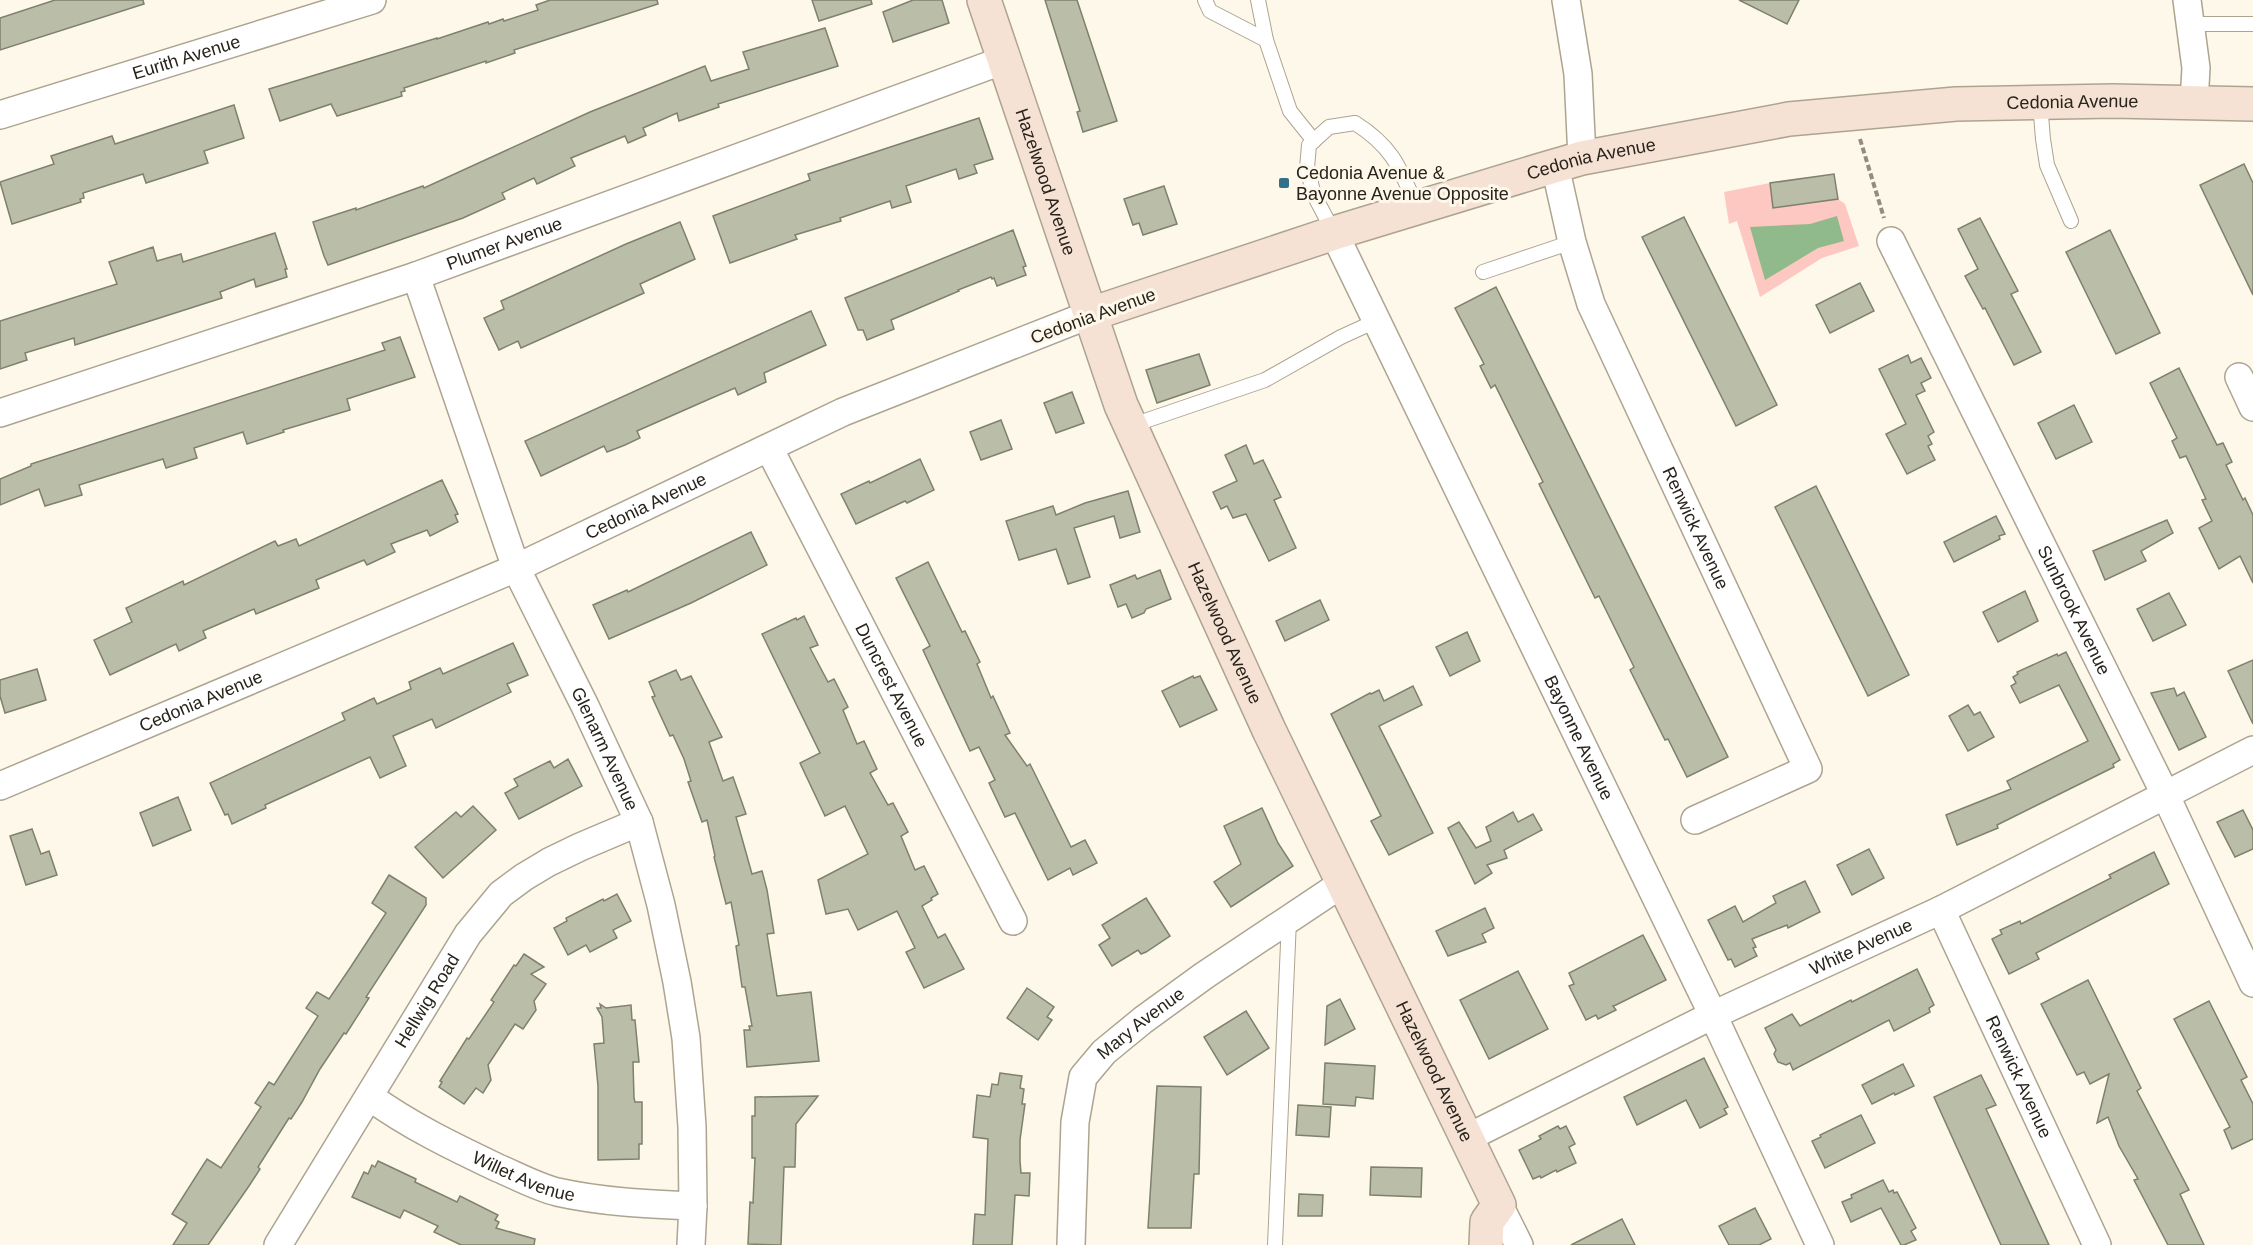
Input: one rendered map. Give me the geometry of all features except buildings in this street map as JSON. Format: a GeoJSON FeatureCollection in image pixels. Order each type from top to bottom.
{"type":"FeatureCollection","features":[{"type":"Feature","properties":{"kind":"street","name":"Eurith Avenue"},"geometry":{"type":"LineString","coordinates":[[0,116],[372,0]]}},
{"type":"Feature","properties":{"kind":"street","name":"Hazelwood Avenue"},"geometry":{"type":"LineString","coordinates":[[984,0],[1091,314],[1109,374],[1130,426],[1213,611],[1519,1245]]}},
{"type":"Feature","properties":{"kind":"street","name":"Renwick Avenue"},"geometry":{"type":"LineString","coordinates":[[1566,0],[1578,74],[1568,162],[1572,242],[1591,304],[1808,769],[1695,820]]}},
{"type":"Feature","properties":{"kind":"street"},"geometry":{"type":"LineString","coordinates":[[2189,12],[2196,68],[2194,102]]}},
{"type":"Feature","properties":{"kind":"street","name":"Plumer Avenue"},"geometry":{"type":"LineString","coordinates":[[0,413],[416,276],[1004,60]]}},
{"type":"Feature","properties":{"kind":"street","name":"Cedonia Avenue"},"geometry":{"type":"LineString","coordinates":[[0,786],[516,568],[843,412],[1091,314],[1417,207],[1568,162],[1789,119],[1956,104],[2194,102],[2253,104]]}},
{"type":"Feature","properties":{"kind":"street","name":"Bayonne Avenue"},"geometry":{"type":"LineString","coordinates":[[1334,233],[1713,1015],[1820,1245]]}},
{"type":"Feature","properties":{"kind":"street","name":"Sunbrook Avenue"},"geometry":{"type":"LineString","coordinates":[[1892,241],[2165,794],[2253,983]]}},
{"type":"Feature","properties":{"kind":"street","name":"Glenarm Avenue"},"geometry":{"type":"LineString","coordinates":[[416,276],[516,568],[585,706],[639,822],[663,916],[686,1038],[692,1127],[691,1245]]}},
{"type":"Feature","properties":{"kind":"street"},"geometry":{"type":"LineString","coordinates":[[2239,377],[2253,407]]}},
{"type":"Feature","properties":{"kind":"street","name":"Duncrest Avenue"},"geometry":{"type":"LineString","coordinates":[[769,448],[1013,921]]}},
{"type":"Feature","properties":{"kind":"street","name":"White Avenue"},"geometry":{"type":"LineString","coordinates":[[1467,1138],[1713,1015],[1941,910],[2253,750]]}},
{"type":"Feature","properties":{"kind":"street","name":"Hellwig Road"},"geometry":{"type":"LineString","coordinates":[[278,1245],[468,934],[501,894],[549,862],[639,822]]}},
{"type":"Feature","properties":{"kind":"street","name":"Mary Avenue"},"geometry":{"type":"LineString","coordinates":[[1071,1245],[1075,1122],[1083,1077],[1104,1052],[1143,1020],[1204,975],[1343,882]]}},
{"type":"Feature","properties":{"kind":"street","name":"Renwick Avenue"},"geometry":{"type":"LineString","coordinates":[[1941,910],[2097,1245]]}},
{"type":"Feature","properties":{"kind":"street","name":"Willet Avenue"},"geometry":{"type":"LineString","coordinates":[[370,1097],[395,1115],[432,1135],[519,1178],[555,1191],[625,1203],[693,1206]]}},
{"type":"Feature","properties":{"kind":"street"},"geometry":{"type":"LineString","coordinates":[[1486,1245],[1487,1222],[1499,1205]]}},
{"type":"Feature","properties":{"kind":"lane"},"geometry":{"type":"LineString","coordinates":[[1205,0],[1210,11],[1266,40]]}},
{"type":"Feature","properties":{"kind":"lane"},"geometry":{"type":"LineString","coordinates":[[1258,0],[1266,40],[1290,111],[1314,141]]}},
{"type":"Feature","properties":{"kind":"lane"},"geometry":{"type":"LineString","coordinates":[[2189,12],[2253,24]]}},
{"type":"Feature","properties":{"kind":"lane"},"geometry":{"type":"LineString","coordinates":[[2040,102],[2047,165],[2071,221]]}},
{"type":"Feature","properties":{"kind":"lane"},"geometry":{"type":"LineString","coordinates":[[1334,233],[1314,195],[1307,168],[1310,145],[1329,127],[1355,123],[1376,136],[1399,165],[1417,207]]}},
{"type":"Feature","properties":{"kind":"lane"},"geometry":{"type":"LineString","coordinates":[[1483,272],[1572,242]]}},
{"type":"Feature","properties":{"kind":"lane"},"geometry":{"type":"LineString","coordinates":[[1130,426],[1265,380],[1341,337],[1376,321]]}},
{"type":"Feature","properties":{"kind":"lane"},"geometry":{"type":"LineString","coordinates":[[1275,1245],[1289,920]]}},
{"type":"Feature","properties":{"kind":"path"},"geometry":{"type":"LineString","coordinates":[[1852,113],[1892,241]]}},
{"type":"Feature","properties":{"kind":"shaded area"},"geometry":{"type":"Polygon","coordinates":[[[1770,183],[1773,208],[1838,199],[1845,204],[1859,246],[1822,258],[1760,297],[1737,221],[1729,224],[1724,192],[1770,183]]]}},
{"type":"Feature","properties":{"kind":"shaded area"},"geometry":{"type":"Polygon","coordinates":[[[1837,216],[1844,241],[1818,248],[1765,280],[1750,227],[1810,224],[1837,216]]]}},
{"type":"Feature","properties":{"kind":"place","name":"Cedonia Avenue & Bayonne Avenue Opposite"},"geometry":{"type":"Point","coordinates":[1284,183]}}]}
